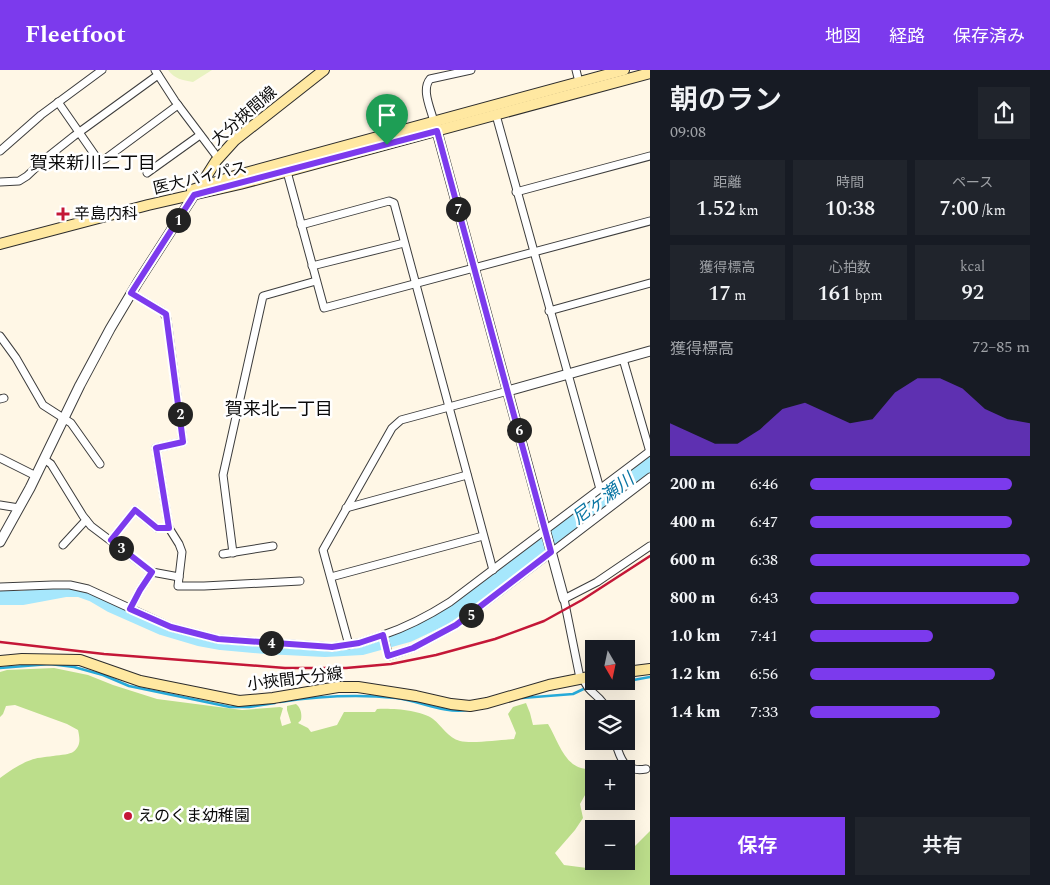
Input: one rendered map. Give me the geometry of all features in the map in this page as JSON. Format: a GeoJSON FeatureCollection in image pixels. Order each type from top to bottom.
{"type":"FeatureCollection","features":[{"type":"Feature","properties":{"kind":"main road","name":"大分挾間線"},"geometry":{"type":"LineString","coordinates":[[197,191],[218,158],[243,133],[324,70]]}},
{"type":"Feature","properties":{"kind":"main road","name":"医大バイパス"},"geometry":{"type":"LineString","coordinates":[[0,244],[436,126],[624,70]]}},
{"type":"Feature","properties":{"kind":"main road","name":"医大バイパス"},"geometry":{"type":"LineString","coordinates":[[436,126],[496,115],[650,73]]}},
{"type":"Feature","properties":{"kind":"main road","name":"小挾間大分線"},"geometry":{"type":"LineString","coordinates":[[0,661],[22,659],[80,660],[140,681],[239,701],[272,698],[338,687],[358,687],[470,706],[585,677]]}},
{"type":"Feature","properties":{"kind":"main road"},"geometry":{"type":"LineString","coordinates":[[635,671],[650,669]]}},
{"type":"Feature","properties":{"kind":"street"},"geometry":{"type":"LineString","coordinates":[[0,151],[58,102],[102,70]]}},
{"type":"Feature","properties":{"kind":"street"},"geometry":{"type":"LineString","coordinates":[[471,70],[430,79],[425,89],[585,673]]}},
{"type":"Feature","properties":{"kind":"street"},"geometry":{"type":"LineString","coordinates":[[576,70],[579,82]]}},
{"type":"Feature","properties":{"kind":"street"},"geometry":{"type":"LineString","coordinates":[[0,182],[19,181],[157,72],[178,105],[218,158]]}},
{"type":"Feature","properties":{"kind":"street"},"geometry":{"type":"LineString","coordinates":[[58,102],[99,161],[102,161],[178,105]]}},
{"type":"Feature","properties":{"kind":"street"},"geometry":{"type":"LineString","coordinates":[[496,115],[600,489]]}},
{"type":"Feature","properties":{"kind":"street"},"geometry":{"type":"LineString","coordinates":[[148,173],[200,135]]}},
{"type":"Feature","properties":{"kind":"street"},"geometry":{"type":"LineString","coordinates":[[516,192],[650,156]]}},
{"type":"Feature","properties":{"kind":"street"},"geometry":{"type":"LineString","coordinates":[[285,167],[324,308],[650,221]]}},
{"type":"Feature","properties":{"kind":"street"},"geometry":{"type":"LineString","coordinates":[[1,538],[36,476],[98,351],[131,293],[197,191]]}},
{"type":"Feature","properties":{"kind":"street"},"geometry":{"type":"LineString","coordinates":[[301,225],[389,202],[394,203],[493,570]]}},
{"type":"Feature","properties":{"kind":"street"},"geometry":{"type":"LineString","coordinates":[[312,266],[404,243]]}},
{"type":"Feature","properties":{"kind":"street"},"geometry":{"type":"LineString","coordinates":[[233,553],[223,475],[263,296],[316,281]]}},
{"type":"Feature","properties":{"kind":"street"},"geometry":{"type":"LineString","coordinates":[[550,311],[650,283]]}},
{"type":"Feature","properties":{"kind":"street"},"geometry":{"type":"LineString","coordinates":[[131,293],[163,312],[167,319],[183,442],[156,448],[169,528],[181,548],[178,586],[300,581]]}},
{"type":"Feature","properties":{"kind":"street"},"geometry":{"type":"LineString","coordinates":[[0,336],[16,358],[43,405],[74,427],[100,464]]}},
{"type":"Feature","properties":{"kind":"street"},"geometry":{"type":"LineString","coordinates":[[349,645],[324,550],[393,426],[401,420],[650,351]]}},
{"type":"Feature","properties":{"kind":"street"},"geometry":{"type":"LineString","coordinates":[[0,587],[70,585],[88,590],[171,627],[218,639],[322,647],[349,645],[384,638],[450,602],[650,451],[623,359]]}},
{"type":"Feature","properties":{"kind":"street"},"geometry":{"type":"LineString","coordinates":[[0,458],[36,476]]}},
{"type":"Feature","properties":{"kind":"street"},"geometry":{"type":"LineString","coordinates":[[44,460],[51,464],[86,520],[152,572],[179,577]]}},
{"type":"Feature","properties":{"kind":"street"},"geometry":{"type":"LineString","coordinates":[[346,508],[467,475]]}},
{"type":"Feature","properties":{"kind":"street"},"geometry":{"type":"LineString","coordinates":[[384,638],[388,656],[413,648],[450,629],[472,614],[551,549],[650,477]]}},
{"type":"Feature","properties":{"kind":"street"},"geometry":{"type":"LineString","coordinates":[[0,505],[19,508]]}},
{"type":"Feature","properties":{"kind":"street"},"geometry":{"type":"LineString","coordinates":[[111,540],[135,510],[157,528],[169,528]]}},
{"type":"Feature","properties":{"kind":"street"},"geometry":{"type":"LineString","coordinates":[[63,545],[86,520]]}},
{"type":"Feature","properties":{"kind":"street"},"geometry":{"type":"LineString","coordinates":[[331,578],[483,536]]}},
{"type":"Feature","properties":{"kind":"street"},"geometry":{"type":"LineString","coordinates":[[223,554],[273,546]]}},
{"type":"Feature","properties":{"kind":"street"},"geometry":{"type":"LineString","coordinates":[[564,599],[597,582],[650,546]]}},
{"type":"Feature","properties":{"kind":"street"},"geometry":{"type":"LineString","coordinates":[[130,609],[152,572]]}},
{"type":"Feature","properties":{"kind":"street"},"geometry":{"type":"LineString","coordinates":[[590,690],[601,700]]}},
{"type":"Feature","properties":{"kind":"street"},"geometry":{"type":"LineString","coordinates":[[618,750],[624,764],[633,769],[646,769]]}},
{"type":"Feature","properties":{"kind":"green space"},"geometry":{"type":"Polygon","coordinates":[[[168,70],[212,70],[193,82],[179,79],[168,70]]]}},
{"type":"Feature","properties":{"kind":"green space"},"geometry":{"type":"Polygon","coordinates":[[[54,668],[88,675],[157,699],[242,710],[280,707],[283,708],[280,718],[282,726],[291,723],[287,706],[296,704],[301,713],[301,720],[298,723],[308,728],[311,732],[337,725],[344,712],[375,712],[377,709],[406,710],[428,716],[452,737],[465,742],[514,739],[516,733],[508,714],[513,707],[526,703],[533,725],[548,724],[565,756],[575,765],[585,769],[585,795],[580,804],[583,818],[555,853],[564,865],[585,868],[585,870],[635,870],[635,846],[650,831],[650,885],[0,885],[0,778],[31,760],[73,752],[79,745],[78,730],[67,724],[15,705],[6,706],[0,717],[0,672],[54,668]]]}},
{"type":"Feature","properties":{"kind":"waterway","name":"尼ヶ瀬川"},"geometry":{"type":"LineString","coordinates":[[0,598],[22,598],[65,590],[79,590],[162,628],[199,639],[266,647],[325,650],[362,648],[409,635],[443,619],[479,594],[650,464]]}},
{"type":"Feature","properties":{"kind":"waterway"},"geometry":{"type":"LineString","coordinates":[[0,668],[50,664],[74,667],[103,675],[129,686],[230,707],[249,707],[275,703]]}},
{"type":"Feature","properties":{"kind":"waterway"},"geometry":{"type":"LineString","coordinates":[[522,698],[573,694],[594,684],[650,677]]}},
{"type":"Feature","properties":{"kind":"waterway"},"geometry":{"type":"LineString","coordinates":[[280,702],[323,697],[366,696],[396,698],[441,709],[468,710]]}},
{"type":"Feature","properties":{"kind":"railway"},"geometry":{"type":"LineString","coordinates":[[0,642],[104,654],[285,668],[346,668],[391,664],[436,655],[495,639],[544,621],[582,600],[650,556]]}},
{"type":"Feature","properties":{"kind":"place","name":"辛島内科"},"geometry":{"type":"Point","coordinates":[63,214]}},
{"type":"Feature","properties":{"kind":"place","name":"えのくま幼稚園"},"geometry":{"type":"Point","coordinates":[128,816]}},
{"type":"Feature","properties":{"kind":"district","name":"賀来新川二丁目"},"geometry":{"type":"Point","coordinates":[93,163]}},
{"type":"Feature","properties":{"kind":"district","name":"賀来北一丁目"},"geometry":{"type":"Point","coordinates":[279,409]}},
{"type":"Feature","properties":{"kind":"route"},"geometry":{"type":"LineString","coordinates":[[437,131],[551,552],[472,614],[444,633],[413,648],[388,656],[383,635],[359,643],[332,647],[218,639],[171,627],[130,609],[152,572],[111,540],[135,510],[157,528],[169,528],[156,448],[183,442],[166,314],[131,293],[194,195],[216,191],[387,145],[437,131]]}}]}
